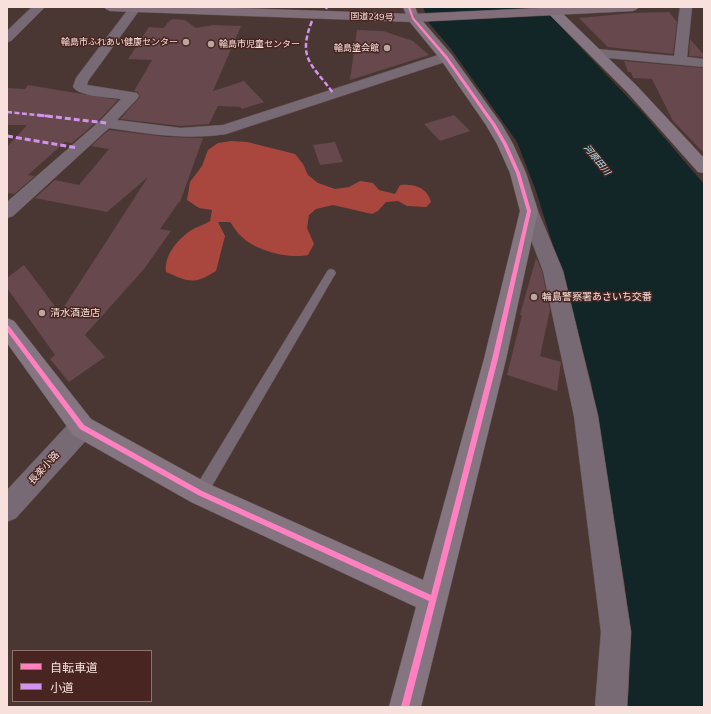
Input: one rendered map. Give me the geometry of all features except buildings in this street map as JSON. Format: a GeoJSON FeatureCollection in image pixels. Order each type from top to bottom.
{"type":"FeatureCollection","features":[{"type":"Feature","properties":{"kind":"highway","name":"国道249号"},"geometry":{"type":"LineString","coordinates":[[110,7],[416,14],[633,7]]}},
{"type":"Feature","properties":{"kind":"street"},"geometry":{"type":"LineString","coordinates":[[7,38],[39,7]]}},
{"type":"Feature","properties":{"kind":"street"},"geometry":{"type":"LineString","coordinates":[[680,61],[686,7]]}},
{"type":"Feature","properties":{"kind":"street"},"geometry":{"type":"LineString","coordinates":[[7,212],[106,123],[132,96],[87,90],[80,87],[81,81],[135,8]]}},
{"type":"Feature","properties":{"kind":"street"},"geometry":{"type":"LineString","coordinates":[[551,10],[597,53],[632,89],[704,168]]}},
{"type":"Feature","properties":{"kind":"street"},"geometry":{"type":"LineString","coordinates":[[416,14],[429,35],[494,125],[505,144],[518,173],[529,212],[553,271],[586,416],[616,632],[611,707]]}},
{"type":"Feature","properties":{"kind":"street"},"geometry":{"type":"LineString","coordinates":[[597,53],[704,63]]}},
{"type":"Feature","properties":{"kind":"street"},"geometry":{"type":"LineString","coordinates":[[106,123],[187,134],[211,132],[226,129],[323,96],[446,58]]}},
{"type":"Feature","properties":{"kind":"street"},"geometry":{"type":"LineString","coordinates":[[406,707],[432,599],[495,358],[529,212]]}},
{"type":"Feature","properties":{"kind":"street"},"geometry":{"type":"LineString","coordinates":[[9,335],[82,427],[200,493],[432,599]]}},
{"type":"Feature","properties":{"kind":"street","name":"長楽小路"},"geometry":{"type":"LineString","coordinates":[[7,509],[82,427]]}},
{"type":"Feature","properties":{"kind":"lane"},"geometry":{"type":"LineString","coordinates":[[200,493],[331,273]]}},
{"type":"Feature","properties":{"kind":"shaded area"},"geometry":{"type":"Polygon","coordinates":[[[231,141],[247,142],[295,154],[303,164],[308,175],[318,183],[335,189],[349,187],[360,181],[373,183],[379,190],[395,194],[400,185],[410,185],[423,190],[431,202],[426,207],[407,206],[398,201],[386,202],[378,211],[372,214],[333,205],[316,209],[309,215],[307,228],[314,244],[308,255],[300,256],[282,255],[264,250],[248,242],[237,232],[230,222],[218,222],[225,236],[216,271],[197,280],[186,280],[166,272],[169,254],[180,239],[190,231],[210,221],[212,210],[199,208],[187,200],[190,182],[202,166],[208,150],[218,143],[231,141]]]}},
{"type":"Feature","properties":{"kind":"water","name":"河原田川"},"geometry":{"type":"Polygon","coordinates":[[[423,7],[542,7],[644,114],[704,184],[704,707],[627,707],[629,688],[625,587],[591,382],[564,281],[536,191],[517,142],[451,49],[429,23],[423,7]]]}},
{"type":"Feature","properties":{"kind":"marked path"},"geometry":{"type":"LineString","coordinates":[[312,21],[305,41],[306,54],[316,72],[333,93]]}},
{"type":"Feature","properties":{"kind":"marked path"},"geometry":{"type":"LineString","coordinates":[[7,112],[106,123]]}},
{"type":"Feature","properties":{"kind":"marked path"},"geometry":{"type":"LineString","coordinates":[[7,136],[78,148]]}},
{"type":"Feature","properties":{"kind":"cycle path"},"geometry":{"type":"LineString","coordinates":[[405,707],[495,359],[529,211],[518,173],[505,144],[494,125],[446,57],[413,18],[409,7]]}},
{"type":"Feature","properties":{"kind":"cycle path"},"geometry":{"type":"LineString","coordinates":[[7,327],[82,427],[200,493],[432,599]]}},
{"type":"Feature","properties":{"kind":"place","name":"輪島市ふれあい健康センター"},"geometry":{"type":"Point","coordinates":[186,42]}},
{"type":"Feature","properties":{"kind":"place","name":"輪島市児童センター"},"geometry":{"type":"Point","coordinates":[211,44]}},
{"type":"Feature","properties":{"kind":"place","name":"輪島塗会館"},"geometry":{"type":"Point","coordinates":[387,48]}},
{"type":"Feature","properties":{"kind":"place","name":"輪島警察署あさいち交番"},"geometry":{"type":"Point","coordinates":[534,297]}},
{"type":"Feature","properties":{"kind":"place","name":"清水酒造店"},"geometry":{"type":"Point","coordinates":[42,313]}}]}
